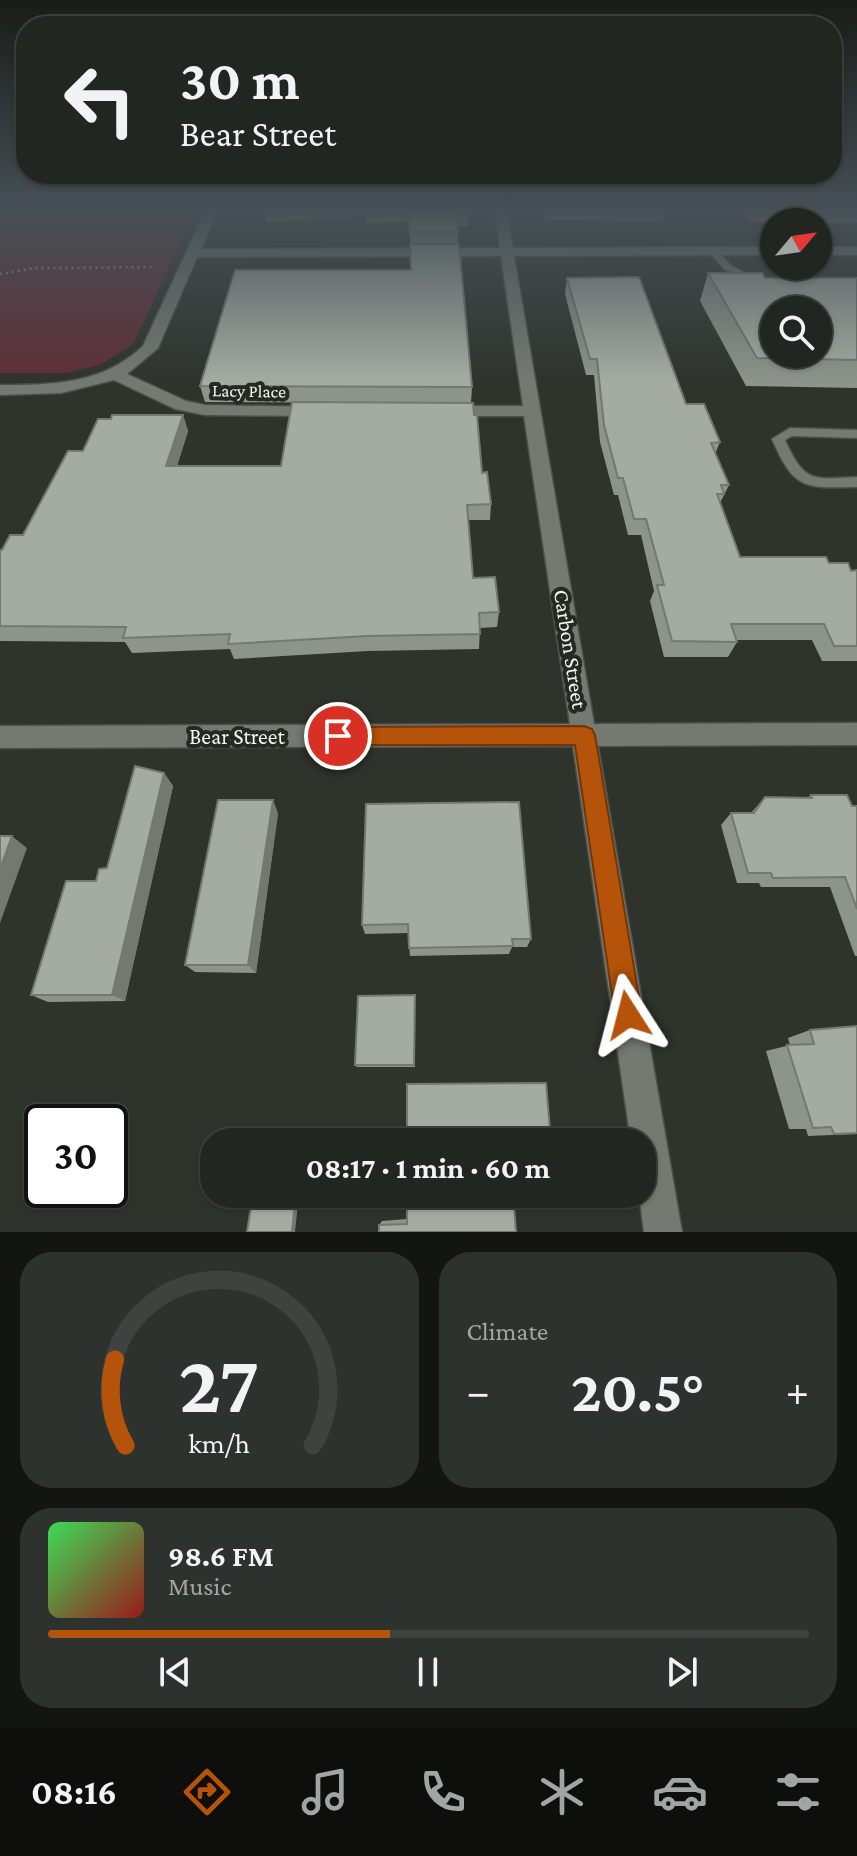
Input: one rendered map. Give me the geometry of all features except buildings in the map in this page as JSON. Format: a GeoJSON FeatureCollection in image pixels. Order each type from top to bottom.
{"type":"FeatureCollection","features":[{"type":"Feature","properties":{"kind":"street"},"geometry":{"type":"LineString","coordinates":[[0,390],[73,387],[116,375],[139,360],[150,348],[188,266]]}},
{"type":"Feature","properties":{"kind":"street","name":"Carbon Street"},"geometry":{"type":"LineString","coordinates":[[508,266],[663,1232]]}},
{"type":"Feature","properties":{"kind":"street","name":"Lacy Place"},"geometry":{"type":"LineString","coordinates":[[116,375],[181,405],[205,410],[333,412]]}},
{"type":"Feature","properties":{"kind":"street"},"geometry":{"type":"LineString","coordinates":[[425,412],[533,411]]}},
{"type":"Feature","properties":{"kind":"street","name":"Bear Street"},"geometry":{"type":"LineString","coordinates":[[0,737],[857,734]]}},
{"type":"Feature","properties":{"kind":"lane"},"geometry":{"type":"LineString","coordinates":[[727,266],[769,286]]}},
{"type":"Feature","properties":{"kind":"lane"},"geometry":{"type":"LineString","coordinates":[[857,434],[790,432],[778,439],[792,473],[810,483],[857,482]]}},
{"type":"Feature","properties":{"kind":"path"},"geometry":{"type":"LineString","coordinates":[[0,274],[64,266]]}},
{"type":"Feature","properties":{"kind":"shaded area"},"geometry":{"type":"Polygon","coordinates":[[[0,266],[170,266],[133,344],[100,365],[67,373],[0,373],[0,266]]]}},
{"type":"Feature","properties":{"kind":"route"},"geometry":{"type":"LineString","coordinates":[[338,736],[584,735],[628,1015]]}}]}
